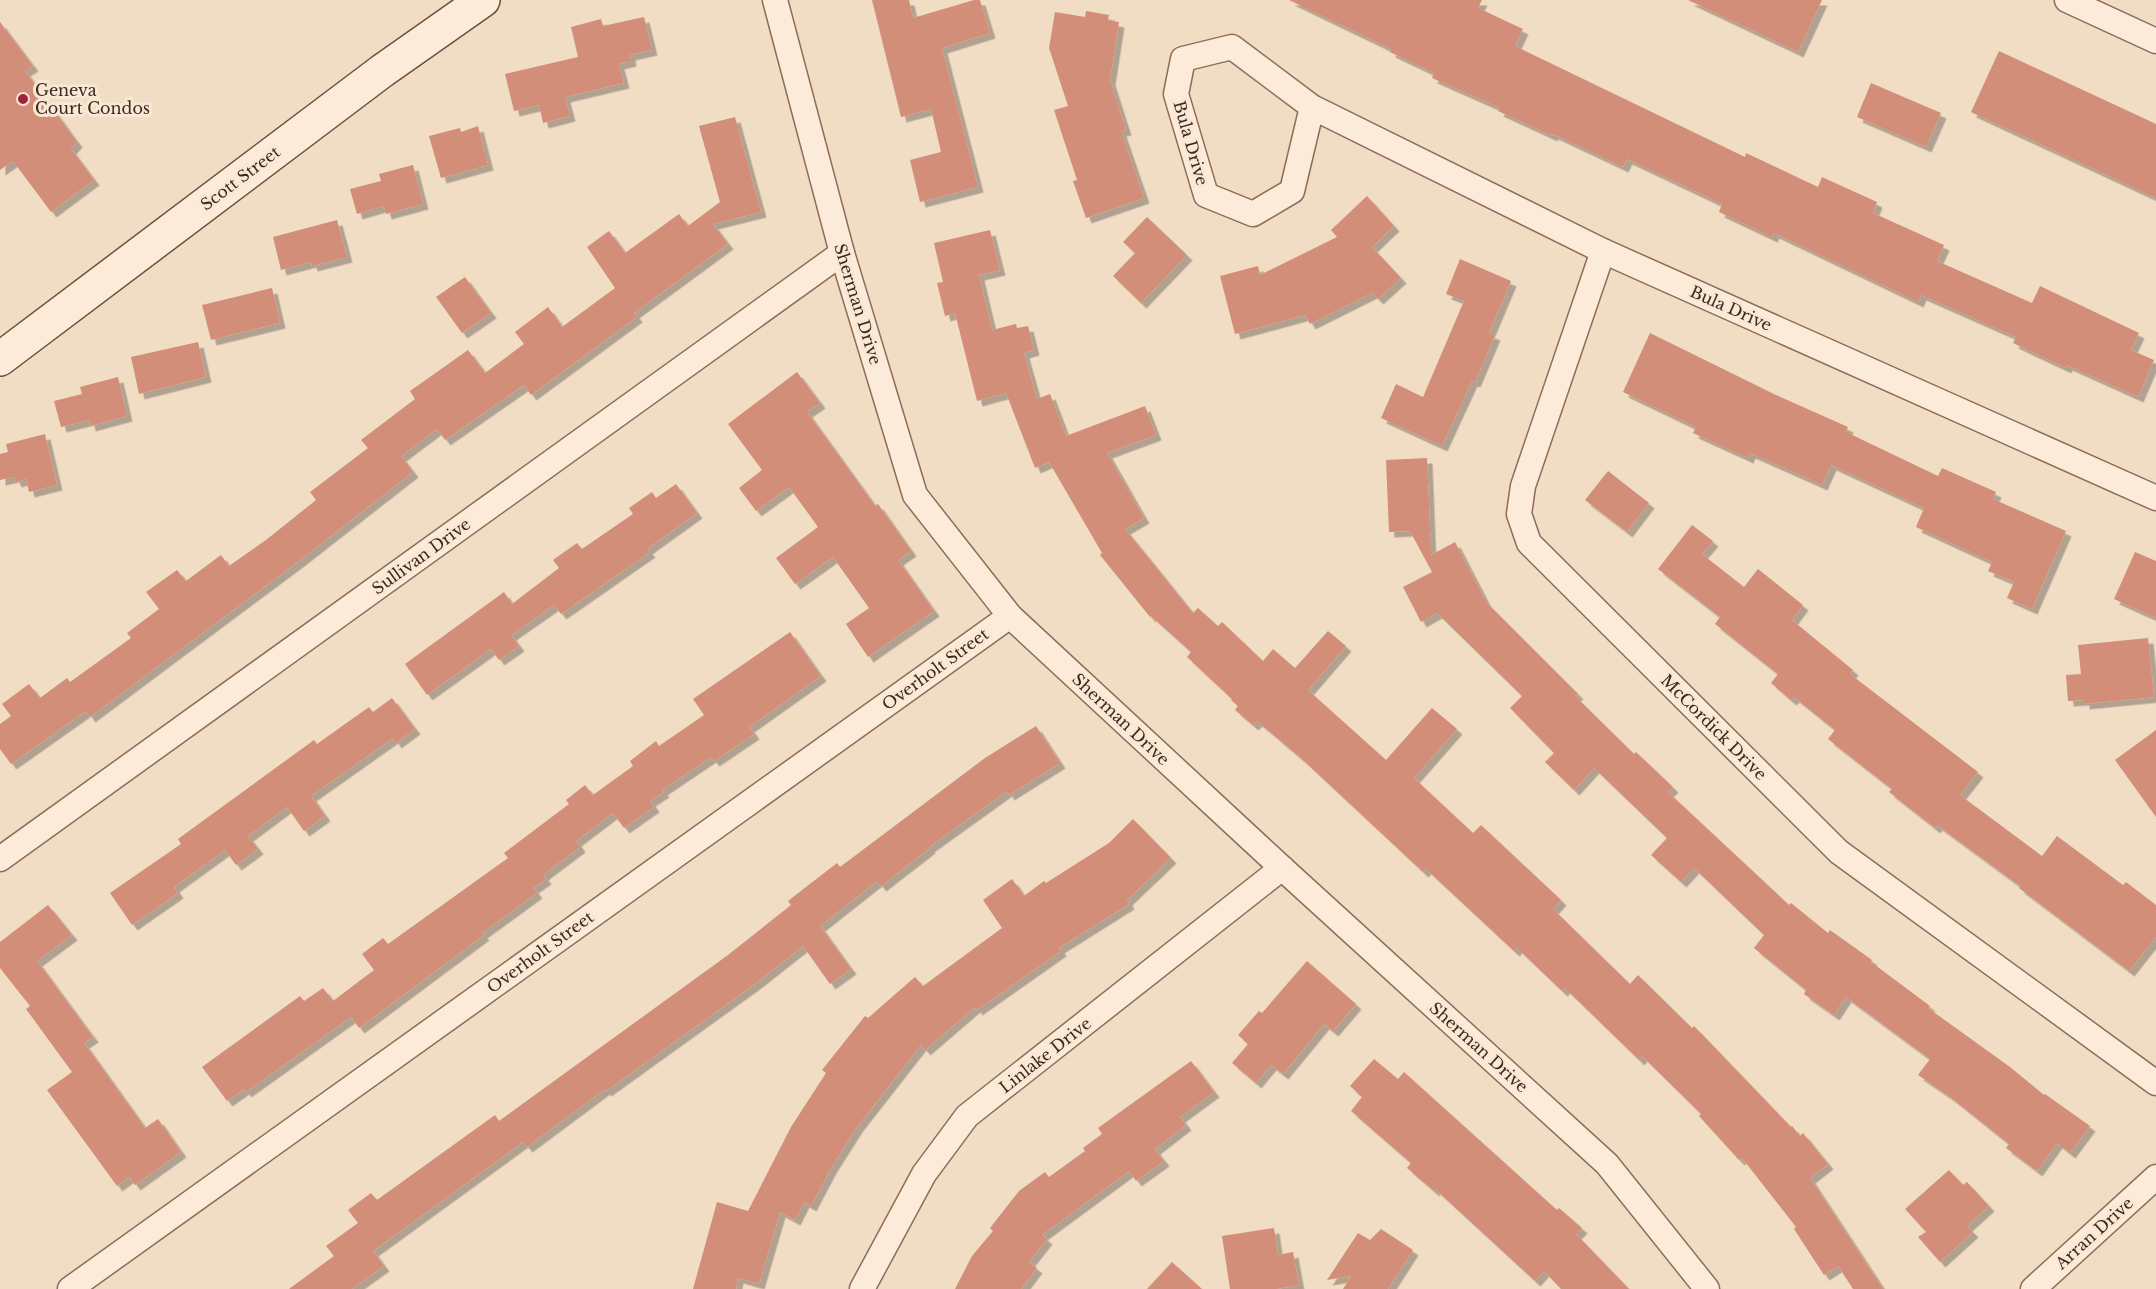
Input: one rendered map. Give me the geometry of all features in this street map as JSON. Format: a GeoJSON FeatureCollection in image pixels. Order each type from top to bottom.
{"type":"FeatureCollection","features":[{"type":"Feature","properties":{"kind":"main road","name":"Scott Street"},"geometry":{"type":"LineString","coordinates":[[0,359],[382,71],[483,0]]}},
{"type":"Feature","properties":{"kind":"street","name":"Sherman Drive"},"geometry":{"type":"LineString","coordinates":[[775,0],[842,253],[915,495],[1010,615],[1282,868],[1607,1164],[1707,1289]]}},
{"type":"Feature","properties":{"kind":"street"},"geometry":{"type":"LineString","coordinates":[[2067,0],[2156,41]]}},
{"type":"Feature","properties":{"kind":"street","name":"Bula Drive"},"geometry":{"type":"LineString","coordinates":[[1312,107],[1292,191],[1253,213],[1206,195],[1176,94],[1183,60],[1232,46],[1312,107],[1604,251],[2156,498]]}},
{"type":"Feature","properties":{"kind":"street","name":"McCordick Drive"},"geometry":{"type":"LineString","coordinates":[[1604,251],[1523,486],[1519,514],[1529,543],[1839,852],[2156,1083]]}},
{"type":"Feature","properties":{"kind":"street","name":"Sullivan Drive"},"geometry":{"type":"LineString","coordinates":[[0,859],[842,253]]}},
{"type":"Feature","properties":{"kind":"street","name":"Overholt Street"},"geometry":{"type":"LineString","coordinates":[[70,1289],[1010,615]]}},
{"type":"Feature","properties":{"kind":"street","name":"Linlake Drive"},"geometry":{"type":"LineString","coordinates":[[862,1289],[924,1173],[967,1116],[1282,868]]}},
{"type":"Feature","properties":{"kind":"street","name":"Arran Drive"},"geometry":{"type":"LineString","coordinates":[[2033,1289],[2156,1177]]}},
{"type":"Feature","properties":{"kind":"building"},"geometry":{"type":"Polygon","coordinates":[[[872,0],[909,0],[913,18],[980,0],[990,33],[942,48],[978,187],[920,202],[910,160],[941,152],[931,109],[901,117],[872,0]]]}},
{"type":"Feature","properties":{"kind":"building"},"geometry":{"type":"Polygon","coordinates":[[[1289,0],[1482,0],[1478,8],[1523,29],[1515,46],[1745,157],[1746,153],[1818,187],[1822,177],[1877,202],[1873,213],[1944,245],[1937,261],[2032,303],[2040,286],[2139,333],[2131,350],[2154,360],[2138,397],[2067,365],[2066,368],[2013,343],[2016,337],[1921,295],[1918,302],[1774,233],[1772,237],[1719,212],[1722,204],[1627,159],[1623,167],[1498,111],[1500,108],[1432,78],[1434,73],[1390,52],[1391,49],[1289,0]]]}},
{"type":"Feature","properties":{"kind":"building"},"geometry":{"type":"Polygon","coordinates":[[[1688,0],[1822,0],[1798,52],[1688,0]]]}},
{"type":"Feature","properties":{"kind":"building"},"geometry":{"type":"Polygon","coordinates":[[[1086,11],[1109,15],[1108,20],[1119,22],[1110,80],[1126,130],[1121,131],[1144,198],[1086,218],[1073,181],[1077,180],[1054,110],[1068,106],[1049,48],[1055,12],[1085,17],[1086,11]]]}},
{"type":"Feature","properties":{"kind":"building"},"geometry":{"type":"Polygon","coordinates":[[[644,17],[652,50],[630,55],[631,61],[619,64],[624,83],[565,97],[570,116],[543,123],[539,105],[514,111],[505,74],[578,57],[571,27],[601,19],[603,26],[644,17]]]}},
{"type":"Feature","properties":{"kind":"building","name":"Geneva Court Condos"},"geometry":{"type":"Polygon","coordinates":[[[0,22],[33,66],[25,71],[77,142],[71,149],[94,180],[51,212],[13,161],[0,170],[0,22]]]}},
{"type":"Feature","properties":{"kind":"building"},"geometry":{"type":"Polygon","coordinates":[[[1999,51],[2156,124],[2156,198],[1971,112],[1999,51]]]}},
{"type":"Feature","properties":{"kind":"building"},"geometry":{"type":"Polygon","coordinates":[[[1871,83],[1941,113],[1926,147],[1857,117],[1871,83]]]}},
{"type":"Feature","properties":{"kind":"building"},"geometry":{"type":"Polygon","coordinates":[[[735,117],[761,212],[713,224],[728,244],[634,313],[637,317],[531,395],[524,385],[445,440],[437,429],[401,456],[413,472],[299,561],[90,717],[86,711],[11,764],[0,749],[0,724],[11,716],[2,704],[29,684],[40,698],[67,678],[70,682],[131,638],[127,633],[159,609],[146,592],[177,570],[186,581],[221,555],[229,566],[266,540],[316,500],[310,492],[368,448],[361,440],[415,399],[410,391],[468,350],[485,373],[524,344],[515,332],[548,307],[562,327],[615,288],[587,247],[609,231],[625,253],[679,214],[688,226],[720,202],[699,126],[735,117]]]}},
{"type":"Feature","properties":{"kind":"building"},"geometry":{"type":"Polygon","coordinates":[[[478,126],[488,165],[441,178],[429,136],[460,128],[461,132],[478,126]]]}},
{"type":"Feature","properties":{"kind":"building"},"geometry":{"type":"Polygon","coordinates":[[[413,165],[423,204],[386,214],[384,206],[357,214],[350,189],[381,181],[379,174],[413,165]]]}},
{"type":"Feature","properties":{"kind":"building"},"geometry":{"type":"Polygon","coordinates":[[[1367,196],[1394,226],[1372,247],[1401,278],[1378,299],[1372,293],[1310,324],[1305,315],[1235,334],[1220,276],[1258,266],[1260,275],[1337,237],[1331,230],[1367,196]]]}},
{"type":"Feature","properties":{"kind":"building"},"geometry":{"type":"Polygon","coordinates":[[[1147,217],[1187,255],[1141,303],[1113,276],[1135,253],[1123,242],[1147,217]]]}},
{"type":"Feature","properties":{"kind":"building"},"geometry":{"type":"Polygon","coordinates":[[[337,220],[347,257],[312,266],[311,262],[281,270],[273,237],[337,220]]]}},
{"type":"Feature","properties":{"kind":"building"},"geometry":{"type":"Polygon","coordinates":[[[990,230],[1000,270],[979,275],[992,330],[1016,324],[1017,328],[1028,326],[1034,350],[1024,353],[1037,399],[1050,394],[1066,436],[1145,406],[1156,435],[1107,453],[1144,518],[1125,529],[1193,613],[1198,608],[1218,626],[1222,622],[1263,661],[1273,649],[1295,668],[1328,631],[1346,646],[1308,690],[1386,760],[1432,708],[1457,729],[1414,778],[1473,833],[1481,825],[1561,900],[1553,909],[1630,984],[1638,975],[1692,1028],[1694,1026],[1800,1136],[1803,1133],[1828,1164],[1810,1178],[1883,1289],[1853,1289],[1838,1266],[1824,1275],[1794,1229],[1796,1227],[1742,1158],[1739,1160],[1699,1116],[1701,1114],[1642,1056],[1639,1060],[1565,988],[1562,991],[1517,948],[1514,951],[1426,869],[1423,872],[1303,760],[1257,721],[1253,725],[1235,710],[1238,706],[1232,699],[1187,657],[1191,652],[1150,617],[1100,555],[1102,553],[1049,462],[1035,468],[1006,393],[977,401],[955,313],[945,316],[937,283],[943,282],[934,243],[990,230]]]}},
{"type":"Feature","properties":{"kind":"building"},"geometry":{"type":"Polygon","coordinates":[[[1460,259],[1511,281],[1489,333],[1495,335],[1475,382],[1472,381],[1442,446],[1381,418],[1396,384],[1423,397],[1464,301],[1446,294],[1460,259]]]}},
{"type":"Feature","properties":{"kind":"building"},"geometry":{"type":"Polygon","coordinates":[[[465,277],[491,313],[462,333],[436,297],[465,277]]]}},
{"type":"Feature","properties":{"kind":"building"},"geometry":{"type":"Polygon","coordinates":[[[272,288],[280,323],[211,340],[202,305],[272,288]]]}},
{"type":"Feature","properties":{"kind":"building"},"geometry":{"type":"Polygon","coordinates":[[[1650,333],[1776,395],[1848,427],[1846,432],[1938,476],[1942,468],[1996,492],[1993,499],[2066,531],[2032,609],[2007,598],[2014,582],[1988,571],[1992,562],[1916,527],[1924,508],[1831,465],[1822,485],[1750,453],[1748,458],[1693,433],[1696,427],[1623,392],[1650,333]]]}},
{"type":"Feature","properties":{"kind":"building"},"geometry":{"type":"Polygon","coordinates":[[[198,342],[206,377],[139,394],[131,357],[198,342]]]}},
{"type":"Feature","properties":{"kind":"building"},"geometry":{"type":"Polygon","coordinates":[[[797,372],[820,403],[807,412],[875,506],[878,504],[911,551],[898,560],[934,611],[868,657],[846,624],[869,608],[833,557],[795,584],[776,558],[818,527],[789,487],[756,511],[739,488],[762,470],[728,424],[797,372]]]}},
{"type":"Feature","properties":{"kind":"building"},"geometry":{"type":"Polygon","coordinates":[[[118,377],[127,416],[90,426],[89,420],[61,427],[54,401],[82,394],[80,387],[118,377]]]}},
{"type":"Feature","properties":{"kind":"building"},"geometry":{"type":"Polygon","coordinates":[[[45,434],[57,485],[29,492],[26,479],[16,482],[14,477],[0,480],[0,454],[8,452],[6,444],[45,434]]]}},
{"type":"Feature","properties":{"kind":"building"},"geometry":{"type":"Polygon","coordinates":[[[1427,458],[1431,555],[1455,542],[1486,602],[1578,694],[1575,696],[1634,754],[1636,752],[1673,787],[1668,792],[1789,905],[1791,903],[1828,933],[1830,930],[1872,960],[1871,962],[1930,1006],[1928,1008],[2010,1067],[2044,1095],[2090,1126],[2070,1153],[2057,1143],[2037,1171],[2006,1148],[2009,1144],[1949,1096],[1918,1075],[1930,1059],[1846,997],[1834,1015],[1804,994],[1806,990],[1754,948],[1764,935],[1694,868],[1681,882],[1651,855],[1667,838],[1594,768],[1574,790],[1545,762],[1554,753],[1510,708],[1522,696],[1437,613],[1421,622],[1403,587],[1432,572],[1410,531],[1389,532],[1386,460],[1427,458]]]}},
{"type":"Feature","properties":{"kind":"building"},"geometry":{"type":"Polygon","coordinates":[[[1608,471],[1649,503],[1627,532],[1585,500],[1608,471]]]}},
{"type":"Feature","properties":{"kind":"building"},"geometry":{"type":"Polygon","coordinates":[[[676,484],[697,513],[647,549],[650,552],[561,614],[554,605],[511,635],[519,646],[499,660],[491,649],[427,695],[405,664],[504,592],[512,604],[559,568],[553,560],[577,543],[582,549],[633,514],[629,508],[652,492],[656,498],[676,484]]]}},
{"type":"Feature","properties":{"kind":"building"},"geometry":{"type":"Polygon","coordinates":[[[1692,525],[1713,541],[1702,554],[1744,587],[1758,569],[1803,605],[1792,620],[1853,670],[1850,674],[1978,772],[1960,795],[2042,856],[2057,836],[2123,885],[2126,882],[2156,905],[2156,937],[2129,971],[2019,888],[2020,886],[1937,825],[1935,828],[1889,792],[1892,789],[1828,739],[1835,730],[1794,697],[1791,700],[1771,683],[1778,674],[1715,624],[1720,617],[1658,569],[1692,525]]]}},
{"type":"Feature","properties":{"kind":"building"},"geometry":{"type":"Polygon","coordinates":[[[2135,552],[2156,561],[2156,618],[2114,599],[2135,552]]]}},
{"type":"Feature","properties":{"kind":"building"},"geometry":{"type":"Polygon","coordinates":[[[790,632],[821,676],[749,727],[754,734],[714,761],[711,757],[662,790],[664,792],[650,801],[654,807],[624,828],[613,813],[576,841],[580,847],[543,875],[546,879],[533,888],[537,893],[482,933],[484,935],[359,1028],[351,1017],[246,1092],[244,1089],[227,1101],[202,1067],[300,996],[304,1001],[323,988],[333,1001],[374,970],[362,954],[383,938],[388,944],[508,858],[504,853],[569,804],[566,800],[585,785],[593,795],[633,766],[630,761],[656,741],[659,746],[704,715],[693,699],[790,632]]]}},
{"type":"Feature","properties":{"kind":"building"},"geometry":{"type":"Polygon","coordinates":[[[2148,638],[2154,697],[2084,704],[2084,700],[2068,701],[2066,675],[2081,674],[2078,645],[2148,638]]]}},
{"type":"Feature","properties":{"kind":"building"},"geometry":{"type":"Polygon","coordinates":[[[392,698],[415,729],[396,743],[393,738],[311,796],[325,816],[304,831],[287,807],[248,836],[258,849],[236,865],[225,850],[174,887],[178,893],[132,925],[110,893],[181,844],[178,839],[314,740],[317,744],[369,707],[373,712],[392,698]]]}},
{"type":"Feature","properties":{"kind":"building"},"geometry":{"type":"Polygon","coordinates":[[[1036,726],[1060,763],[1009,795],[1007,791],[929,847],[881,886],[877,881],[820,926],[851,969],[830,984],[803,946],[752,986],[606,1091],[605,1089],[527,1147],[523,1142],[373,1251],[384,1266],[352,1289],[289,1289],[334,1256],[326,1246],[358,1223],[348,1210],[371,1193],[377,1200],[495,1115],[499,1121],[728,955],[791,905],[788,901],[837,863],[840,867],[985,758],[1036,726]]]}},
{"type":"Feature","properties":{"kind":"building"},"geometry":{"type":"Polygon","coordinates":[[[2156,730],[2156,817],[2115,760],[2156,730]]]}},
{"type":"Feature","properties":{"kind":"building"},"geometry":{"type":"Polygon","coordinates":[[[1133,819],[1171,858],[1127,900],[1129,904],[1059,948],[1061,951],[977,1010],[975,1007],[925,1050],[921,1045],[857,1127],[831,1168],[811,1206],[804,1202],[795,1220],[780,1212],[759,1284],[738,1278],[736,1289],[693,1289],[717,1202],[748,1211],[791,1127],[826,1073],[822,1070],[865,1016],[868,1018],[915,977],[923,986],[1002,928],[983,900],[1012,879],[1024,896],[1044,881],[1046,883],[1109,843],[1133,819]]]}},
{"type":"Feature","properties":{"kind":"building"},"geometry":{"type":"Polygon","coordinates":[[[48,905],[72,935],[37,961],[93,1037],[84,1043],[145,1128],[158,1119],[181,1152],[135,1185],[129,1177],[117,1186],[47,1090],[72,1072],[26,1009],[30,1006],[0,968],[0,942],[48,905]]]}},
{"type":"Feature","properties":{"kind":"building"},"geometry":{"type":"Polygon","coordinates":[[[1307,961],[1356,1004],[1333,1031],[1324,1024],[1283,1074],[1271,1065],[1256,1083],[1232,1063],[1248,1044],[1238,1035],[1259,1011],[1262,1013],[1307,961]]]}},
{"type":"Feature","properties":{"kind":"building"},"geometry":{"type":"Polygon","coordinates":[[[1374,1059],[1398,1079],[1404,1072],[1557,1210],[1559,1208],[1582,1228],[1576,1234],[1629,1289],[1561,1289],[1544,1271],[1535,1281],[1435,1189],[1434,1191],[1407,1168],[1411,1163],[1351,1111],[1362,1097],[1350,1086],[1374,1059]]]}},
{"type":"Feature","properties":{"kind":"building"},"geometry":{"type":"Polygon","coordinates":[[[1191,1061],[1214,1092],[1180,1117],[1186,1125],[1155,1149],[1164,1161],[1136,1181],[1129,1171],[1042,1235],[1047,1239],[1029,1262],[1037,1268],[1021,1289],[955,1289],[972,1256],[993,1231],[990,1228],[1019,1191],[1045,1172],[1049,1177],[1085,1151],[1083,1148],[1102,1134],[1098,1128],[1191,1061]]]}},
{"type":"Feature","properties":{"kind":"building"},"geometry":{"type":"Polygon","coordinates":[[[1949,1170],[1963,1185],[1967,1182],[1989,1206],[1967,1226],[1973,1232],[1940,1262],[1918,1237],[1926,1232],[1905,1209],[1949,1170]]]}},
{"type":"Feature","properties":{"kind":"building"},"geometry":{"type":"Polygon","coordinates":[[[1274,1228],[1278,1255],[1293,1252],[1299,1285],[1276,1289],[1230,1289],[1222,1236],[1274,1228]]]}},
{"type":"Feature","properties":{"kind":"building"},"geometry":{"type":"Polygon","coordinates":[[[1381,1229],[1413,1250],[1388,1289],[1343,1289],[1351,1276],[1327,1280],[1358,1233],[1370,1240],[1381,1229]]]}},
{"type":"Feature","properties":{"kind":"building"},"geometry":{"type":"Polygon","coordinates":[[[1172,1262],[1202,1289],[1147,1289],[1172,1262]]]}},
{"type":"Feature","properties":{"kind":"place","name":"Geneva Court Condos"},"geometry":{"type":"Point","coordinates":[23,99]}}]}
